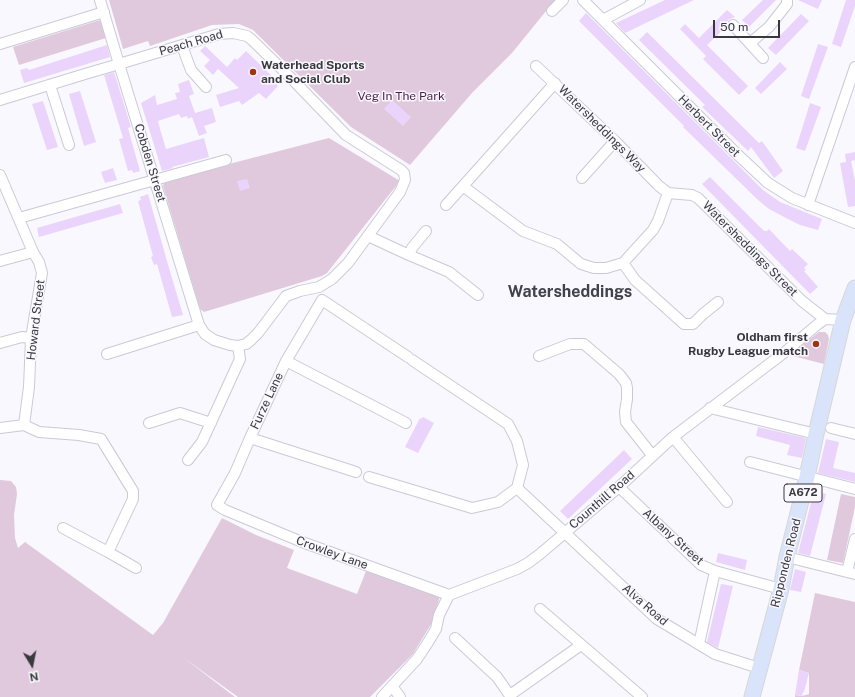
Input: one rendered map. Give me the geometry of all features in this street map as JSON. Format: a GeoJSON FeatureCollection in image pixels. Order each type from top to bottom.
{"type":"FeatureCollection","features":[{"type":"Feature","properties":{"kind":"main road","name":"Ripponden Road"},"geometry":{"type":"LineString","coordinates":[[752,697],[781,588],[787,557],[844,320],[855,288]]}},
{"type":"Feature","properties":{"kind":"street","name":"Cobden Street"},"geometry":{"type":"LineString","coordinates":[[100,0],[199,325]]}},
{"type":"Feature","properties":{"kind":"street"},"geometry":{"type":"LineString","coordinates":[[552,11],[563,0]]}},
{"type":"Feature","properties":{"kind":"street","name":"Herbert Street"},"geometry":{"type":"LineString","coordinates":[[583,0],[768,183],[792,198],[855,223]]}},
{"type":"Feature","properties":{"kind":"street"},"geometry":{"type":"LineString","coordinates":[[602,20],[640,0]]}},
{"type":"Feature","properties":{"kind":"street"},"geometry":{"type":"LineString","coordinates":[[750,43],[769,27],[787,4],[787,0]]}},
{"type":"Feature","properties":{"kind":"street"},"geometry":{"type":"LineString","coordinates":[[0,44],[104,12]]}},
{"type":"Feature","properties":{"kind":"street"},"geometry":{"type":"LineString","coordinates":[[733,25],[763,58]]}},
{"type":"Feature","properties":{"kind":"street","name":"Peach Road"},"geometry":{"type":"LineString","coordinates":[[0,100],[224,33],[247,36],[291,78],[346,135],[404,173],[405,180],[400,192],[368,236]]}},
{"type":"Feature","properties":{"kind":"street"},"geometry":{"type":"LineString","coordinates":[[182,46],[191,70],[206,87]]}},
{"type":"Feature","properties":{"kind":"street","name":"Watersheddings Way"},"geometry":{"type":"LineString","coordinates":[[536,66],[668,193]]}},
{"type":"Feature","properties":{"kind":"street"},"geometry":{"type":"LineString","coordinates":[[808,204],[855,67]]}},
{"type":"Feature","properties":{"kind":"street"},"geometry":{"type":"LineString","coordinates":[[446,206],[555,83]]}},
{"type":"Feature","properties":{"kind":"street"},"geometry":{"type":"LineString","coordinates":[[50,85],[69,145]]}},
{"type":"Feature","properties":{"kind":"street"},"geometry":{"type":"LineString","coordinates":[[582,178],[615,141]]}},
{"type":"Feature","properties":{"kind":"street"},"geometry":{"type":"LineString","coordinates":[[19,218],[226,160]]}},
{"type":"Feature","properties":{"kind":"street","name":"Howard Street"},"geometry":{"type":"LineString","coordinates":[[0,176],[33,252],[39,262],[42,273],[31,338],[24,425]]}},
{"type":"Feature","properties":{"kind":"street"},"geometry":{"type":"LineString","coordinates":[[464,187],[523,231],[557,244],[581,264],[594,268],[606,268],[623,263],[653,230],[668,193]]}},
{"type":"Feature","properties":{"kind":"street","name":"Watersheddings Street"},"geometry":{"type":"LineString","coordinates":[[668,193],[692,195],[698,198],[802,300],[825,319]]}},
{"type":"Feature","properties":{"kind":"street"},"geometry":{"type":"LineString","coordinates":[[409,255],[412,248],[426,231]]}},
{"type":"Feature","properties":{"kind":"street"},"geometry":{"type":"LineString","coordinates":[[107,354],[199,325],[205,334],[214,340],[230,345],[238,346],[246,344],[251,340],[286,296],[318,287],[332,280],[348,263],[368,236],[449,272],[478,295]]}},
{"type":"Feature","properties":{"kind":"street"},"geometry":{"type":"LineString","coordinates":[[0,261],[33,252]]}},
{"type":"Feature","properties":{"kind":"street"},"geometry":{"type":"LineString","coordinates":[[623,263],[635,280],[684,324],[693,324],[718,302]]}},
{"type":"Feature","properties":{"kind":"street","name":"Furze Lane"},"geometry":{"type":"LineString","coordinates":[[217,505],[235,473],[286,361],[322,300],[508,424],[517,441],[522,465],[517,488]]}},
{"type":"Feature","properties":{"kind":"street"},"geometry":{"type":"LineString","coordinates":[[825,319],[844,320]]}},
{"type":"Feature","properties":{"kind":"street","name":"Counthill Road"},"geometry":{"type":"LineString","coordinates":[[449,595],[517,569],[528,563],[619,487],[673,437],[785,352],[825,319]]}},
{"type":"Feature","properties":{"kind":"street"},"geometry":{"type":"LineString","coordinates":[[0,343],[22,337],[31,338]]}},
{"type":"Feature","properties":{"kind":"street"},"geometry":{"type":"LineString","coordinates":[[539,356],[570,344],[584,344],[619,374],[626,383],[627,388],[628,399],[625,412],[626,422],[652,455]]}},
{"type":"Feature","properties":{"kind":"street"},"geometry":{"type":"LineString","coordinates":[[188,460],[202,442],[240,359],[238,346]]}},
{"type":"Feature","properties":{"kind":"street"},"geometry":{"type":"LineString","coordinates":[[286,361],[406,423]]}},
{"type":"Feature","properties":{"kind":"street"},"geometry":{"type":"LineString","coordinates":[[710,408],[816,434]]}},
{"type":"Feature","properties":{"kind":"street"},"geometry":{"type":"LineString","coordinates":[[149,423],[180,414],[211,423]]}},
{"type":"Feature","properties":{"kind":"street"},"geometry":{"type":"LineString","coordinates":[[0,428],[24,425],[39,432],[79,435],[101,439],[132,491],[133,499],[108,552]]}},
{"type":"Feature","properties":{"kind":"street"},"geometry":{"type":"LineString","coordinates":[[831,428],[855,434]]}},
{"type":"Feature","properties":{"kind":"street"},"geometry":{"type":"LineString","coordinates":[[673,437],[727,502]]}},
{"type":"Feature","properties":{"kind":"street"},"geometry":{"type":"LineString","coordinates":[[250,438],[356,472]]}},
{"type":"Feature","properties":{"kind":"street"},"geometry":{"type":"LineString","coordinates":[[750,462],[855,489]]}},
{"type":"Feature","properties":{"kind":"street"},"geometry":{"type":"LineString","coordinates":[[369,476],[472,508],[498,502],[517,488]]}},
{"type":"Feature","properties":{"kind":"street","name":"Albany Street"},"geometry":{"type":"LineString","coordinates":[[619,487],[701,565],[715,571],[781,588]]}},
{"type":"Feature","properties":{"kind":"street","name":"Alva Road"},"geometry":{"type":"LineString","coordinates":[[517,488],[566,532],[657,619],[715,654],[759,668]]}},
{"type":"Feature","properties":{"kind":"street","name":"Crowley Lane"},"geometry":{"type":"LineString","coordinates":[[217,505],[225,510],[302,542],[449,595]]}},
{"type":"Feature","properties":{"kind":"street"},"geometry":{"type":"LineString","coordinates":[[63,528],[136,568]]}},
{"type":"Feature","properties":{"kind":"street"},"geometry":{"type":"LineString","coordinates":[[787,557],[851,573],[855,538]]}},
{"type":"Feature","properties":{"kind":"street"},"geometry":{"type":"LineString","coordinates":[[699,644],[715,571]]}},
{"type":"Feature","properties":{"kind":"street"},"geometry":{"type":"LineString","coordinates":[[382,697],[417,659],[427,644],[436,629],[439,615],[449,595]]}},
{"type":"Feature","properties":{"kind":"street"},"geometry":{"type":"LineString","coordinates":[[540,609],[642,697]]}},
{"type":"Feature","properties":{"kind":"street"},"geometry":{"type":"LineString","coordinates":[[455,638],[498,677],[511,696],[581,644]]}},
{"type":"Feature","properties":{"kind":"street"},"geometry":{"type":"LineString","coordinates":[[392,686],[400,697]]}},
{"type":"Feature","properties":{"kind":"green space","name":"Veg In The Park"},"geometry":{"type":"Polygon","coordinates":[[[109,0],[555,0],[512,53],[472,93],[410,165],[351,127],[253,30],[239,24],[212,25],[150,46],[148,41],[123,49],[109,0]]]}},
{"type":"Feature","properties":{"kind":"green space"},"geometry":{"type":"Polygon","coordinates":[[[100,20],[106,38],[19,65],[13,47],[100,20]]]}},
{"type":"Feature","properties":{"kind":"green space"},"geometry":{"type":"Polygon","coordinates":[[[329,138],[400,181],[327,273],[322,276],[204,312],[200,309],[163,186],[164,183],[229,164],[329,138]]]}},
{"type":"Feature","properties":{"kind":"green space"},"geometry":{"type":"Polygon","coordinates":[[[819,332],[825,332],[829,339],[824,364],[789,355],[819,332]]]}},
{"type":"Feature","properties":{"kind":"green space"},"geometry":{"type":"Polygon","coordinates":[[[0,480],[11,481],[16,487],[17,494],[14,515],[15,538],[18,548],[25,542],[153,635],[163,623],[222,518],[256,535],[294,550],[287,568],[357,594],[366,571],[440,596],[433,621],[413,654],[370,697],[238,697],[184,658],[235,697],[0,697],[0,480]]]}},
{"type":"Feature","properties":{"kind":"green space"},"geometry":{"type":"Polygon","coordinates":[[[841,494],[855,497],[855,507],[843,563],[827,560],[841,494]]]}},
{"type":"Feature","properties":{"kind":"green space"},"geometry":{"type":"Polygon","coordinates":[[[815,593],[855,602],[855,697],[795,697],[795,695],[802,696],[809,694],[809,673],[799,670],[815,593]]]}},
{"type":"Feature","properties":{"kind":"building"},"geometry":{"type":"Polygon","coordinates":[[[665,0],[694,0],[625,33],[616,23],[665,0]]]}},
{"type":"Feature","properties":{"kind":"building"},"geometry":{"type":"Polygon","coordinates":[[[763,0],[776,0],[749,27],[742,20],[763,0]]]}},
{"type":"Feature","properties":{"kind":"building"},"geometry":{"type":"Polygon","coordinates":[[[798,0],[822,0],[818,9],[798,0]]]}},
{"type":"Feature","properties":{"kind":"building"},"geometry":{"type":"Polygon","coordinates":[[[846,0],[855,0],[855,6],[841,47],[832,44],[846,0]]]}},
{"type":"Feature","properties":{"kind":"building"},"geometry":{"type":"Polygon","coordinates":[[[727,10],[735,17],[728,20],[727,26],[707,45],[748,86],[739,95],[703,59],[706,56],[680,29],[685,24],[699,38],[727,10]]]}},
{"type":"Feature","properties":{"kind":"building"},"geometry":{"type":"Polygon","coordinates":[[[586,13],[763,190],[780,202],[822,219],[818,230],[800,225],[786,218],[769,209],[758,200],[683,127],[684,126],[579,21],[586,13]]]}},
{"type":"Feature","properties":{"kind":"building"},"geometry":{"type":"Polygon","coordinates":[[[801,14],[809,21],[776,55],[768,48],[801,14]]]}},
{"type":"Feature","properties":{"kind":"building"},"geometry":{"type":"Polygon","coordinates":[[[647,32],[759,143],[762,141],[783,171],[774,178],[751,147],[748,151],[702,107],[705,105],[639,40],[647,32]]]}},
{"type":"Feature","properties":{"kind":"building"},"geometry":{"type":"Polygon","coordinates":[[[818,44],[828,47],[809,99],[801,96],[818,44]]]}},
{"type":"Feature","properties":{"kind":"building"},"geometry":{"type":"Polygon","coordinates":[[[107,45],[110,57],[24,83],[20,70],[27,68],[29,70],[107,45]]]}},
{"type":"Feature","properties":{"kind":"building"},"geometry":{"type":"Polygon","coordinates":[[[205,46],[227,67],[235,58],[237,60],[246,51],[276,80],[274,82],[278,86],[266,99],[259,93],[242,105],[239,101],[220,107],[216,95],[239,88],[218,69],[213,75],[204,66],[210,60],[200,51],[205,46]]]}},
{"type":"Feature","properties":{"kind":"building"},"geometry":{"type":"Polygon","coordinates":[[[780,62],[787,69],[761,94],[755,88],[780,62]]]}},
{"type":"Feature","properties":{"kind":"building"},"geometry":{"type":"Polygon","coordinates":[[[114,72],[131,127],[128,128],[140,171],[133,173],[132,170],[128,171],[119,139],[123,138],[104,75],[114,72]]]}},
{"type":"Feature","properties":{"kind":"building"},"geometry":{"type":"Polygon","coordinates":[[[189,80],[194,94],[189,96],[195,113],[212,108],[216,122],[204,126],[207,133],[199,136],[192,117],[188,119],[187,116],[181,118],[179,114],[158,121],[160,129],[166,149],[204,138],[209,157],[162,171],[141,103],[155,95],[157,105],[177,99],[175,93],[180,92],[178,84],[189,80]]]}},
{"type":"Feature","properties":{"kind":"building"},"geometry":{"type":"Polygon","coordinates":[[[80,91],[96,142],[84,146],[69,94],[80,91]]]}},
{"type":"Feature","properties":{"kind":"building"},"geometry":{"type":"Polygon","coordinates":[[[392,100],[411,117],[403,126],[384,109],[392,100]]]}},
{"type":"Feature","properties":{"kind":"building"},"geometry":{"type":"Polygon","coordinates":[[[43,101],[58,147],[47,150],[32,104],[43,101]]]}},
{"type":"Feature","properties":{"kind":"building"},"geometry":{"type":"Polygon","coordinates":[[[810,103],[821,107],[805,151],[796,148],[810,103]]]}},
{"type":"Feature","properties":{"kind":"building"},"geometry":{"type":"Polygon","coordinates":[[[855,152],[855,160],[851,161],[855,181],[855,206],[848,207],[840,163],[846,162],[845,154],[855,152]]]}},
{"type":"Feature","properties":{"kind":"building"},"geometry":{"type":"Polygon","coordinates":[[[113,168],[117,180],[105,183],[101,172],[113,168]]]}},
{"type":"Feature","properties":{"kind":"building"},"geometry":{"type":"Polygon","coordinates":[[[710,177],[764,231],[769,229],[790,251],[792,249],[808,264],[804,268],[806,270],[804,271],[818,287],[810,294],[702,184],[710,177]]]}},
{"type":"Feature","properties":{"kind":"building"},"geometry":{"type":"Polygon","coordinates":[[[247,179],[250,188],[240,191],[237,181],[247,179]]]}},
{"type":"Feature","properties":{"kind":"building"},"geometry":{"type":"Polygon","coordinates":[[[148,194],[183,315],[172,317],[157,264],[154,265],[151,257],[153,256],[138,201],[141,200],[140,197],[148,194]]]}},
{"type":"Feature","properties":{"kind":"building"},"geometry":{"type":"Polygon","coordinates":[[[120,204],[123,213],[39,237],[37,228],[120,204]]]}},
{"type":"Feature","properties":{"kind":"building"},"geometry":{"type":"Polygon","coordinates":[[[423,417],[434,423],[418,453],[405,447],[420,418],[421,419],[423,417]]]}},
{"type":"Feature","properties":{"kind":"building"},"geometry":{"type":"Polygon","coordinates":[[[758,427],[806,438],[802,458],[787,455],[790,445],[756,436],[758,427]]]}},
{"type":"Feature","properties":{"kind":"building"},"geometry":{"type":"Polygon","coordinates":[[[826,439],[839,442],[833,468],[855,473],[855,482],[818,473],[826,439]]]}},
{"type":"Feature","properties":{"kind":"building"},"geometry":{"type":"Polygon","coordinates":[[[624,450],[632,459],[568,519],[560,511],[624,450]]]}},
{"type":"Feature","properties":{"kind":"building"},"geometry":{"type":"Polygon","coordinates":[[[814,491],[826,494],[810,556],[798,553],[814,491]]]}},
{"type":"Feature","properties":{"kind":"building"},"geometry":{"type":"Polygon","coordinates":[[[718,553],[747,560],[745,570],[716,562],[718,553]]]}},
{"type":"Feature","properties":{"kind":"building"},"geometry":{"type":"Polygon","coordinates":[[[795,569],[806,572],[801,592],[790,590],[795,569]]]}},
{"type":"Feature","properties":{"kind":"building"},"geometry":{"type":"Polygon","coordinates":[[[721,584],[733,586],[718,648],[707,642],[721,584]]]}},
{"type":"Feature","properties":{"kind":"building"},"geometry":{"type":"Polygon","coordinates":[[[799,670],[809,673],[802,696],[795,695],[799,670]]]}},
{"type":"Feature","properties":{"kind":"place","name":"Waterhead Sports and Social Club"},"geometry":{"type":"Point","coordinates":[253,72]}},
{"type":"Feature","properties":{"kind":"place","name":"Oldham first Rugby League match"},"geometry":{"type":"Point","coordinates":[816,344]}},
{"type":"Feature","properties":{"kind":"district","name":"Watersheddings"},"geometry":{"type":"Point","coordinates":[570,292]}}]}
